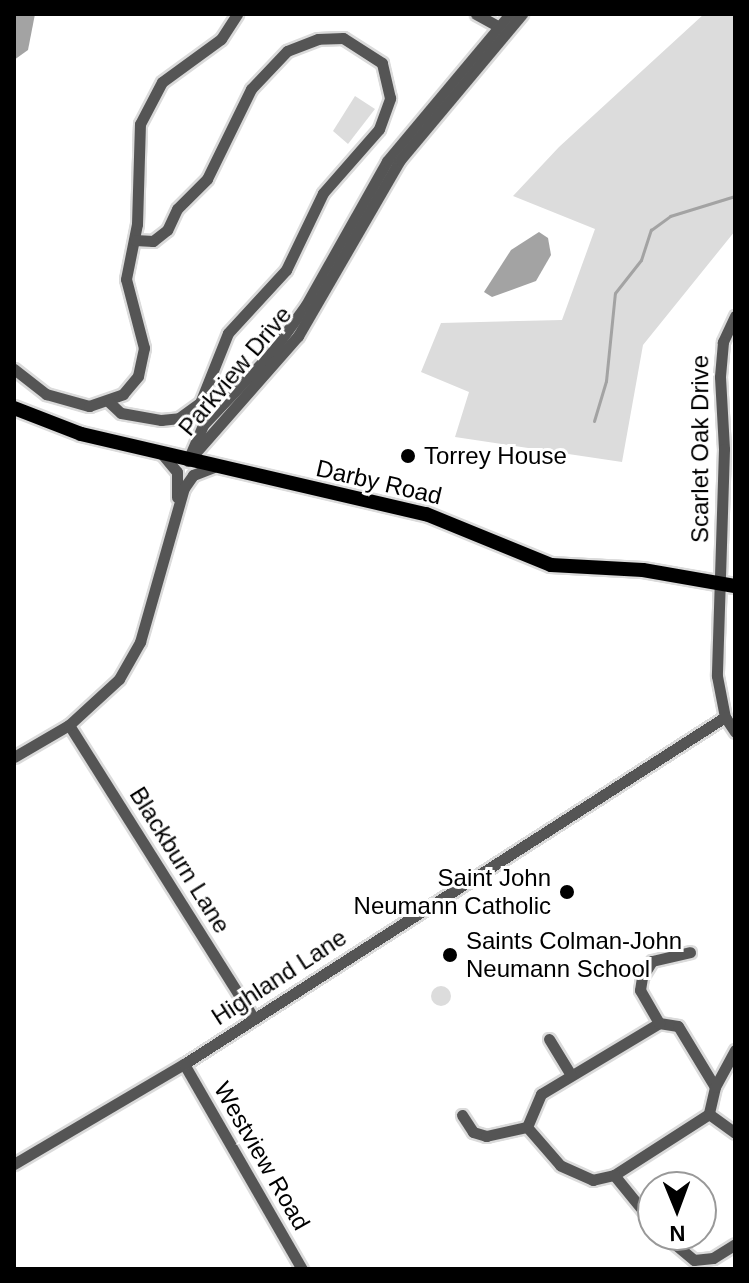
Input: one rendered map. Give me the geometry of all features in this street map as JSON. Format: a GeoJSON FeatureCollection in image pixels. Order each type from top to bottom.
{"type":"FeatureCollection","features":[{"type":"Feature","properties":{"kind":"main road","name":"Darby Road"},"geometry":{"type":"LineString","coordinates":[[15,409],[56,427],[188,461],[426,514],[551,565],[643,570],[728,586]]}},
{"type":"Feature","properties":{"kind":"street"},"geometry":{"type":"LineString","coordinates":[[14,369],[62,400],[89,406],[109,402],[133,384],[144,357],[127,286],[135,240],[140,133],[147,104],[162,82],[221,39],[237,14]]}},
{"type":"Feature","properties":{"kind":"street"},"geometry":{"type":"LineString","coordinates":[[476,14],[504,30]]}},
{"type":"Feature","properties":{"kind":"street","name":"Parkview Drive"},"geometry":{"type":"LineString","coordinates":[[504,30],[510,14]]}},
{"type":"Feature","properties":{"kind":"street","name":"Parkview Drive"},"geometry":{"type":"LineString","coordinates":[[188,461],[203,425],[263,369],[319,295],[374,180],[456,90],[504,30],[522,14]]}},
{"type":"Feature","properties":{"kind":"street"},"geometry":{"type":"LineString","coordinates":[[109,402],[121,413],[161,420],[179,418],[200,403],[228,333],[286,270],[323,193],[379,129],[390,98],[382,63],[343,38],[318,39],[287,51],[251,89],[207,179],[177,209],[167,230],[153,241],[135,240]]}},
{"type":"Feature","properties":{"kind":"street","name":"Scarlet Oak Drive"},"geometry":{"type":"LineString","coordinates":[[725,717],[717,676],[728,586],[721,366],[723,342],[735,316]]}},
{"type":"Feature","properties":{"kind":"street"},"geometry":{"type":"LineString","coordinates":[[162,454],[177,472],[174,517]]}},
{"type":"Feature","properties":{"kind":"street"},"geometry":{"type":"LineString","coordinates":[[14,757],[69,725],[119,679],[140,642],[174,517],[193,475],[214,467]]}},
{"type":"Feature","properties":{"kind":"street"},"geometry":{"type":"LineString","coordinates":[[725,717],[735,732]]}},
{"type":"Feature","properties":{"kind":"street","name":"Highland Lane"},"geometry":{"type":"LineString","coordinates":[[14,1164],[184,1064],[725,717]]}},
{"type":"Feature","properties":{"kind":"street","name":"Blackburn Lane"},"geometry":{"type":"LineString","coordinates":[[69,725],[254,1019]]}},
{"type":"Feature","properties":{"kind":"street"},"geometry":{"type":"LineString","coordinates":[[659,1023],[640,990],[642,977],[652,961],[690,952]]}},
{"type":"Feature","properties":{"kind":"street"},"geometry":{"type":"LineString","coordinates":[[527,1127],[541,1094],[659,1023],[678,1026],[715,1087]]}},
{"type":"Feature","properties":{"kind":"street"},"geometry":{"type":"LineString","coordinates":[[549,1039],[571,1075]]}},
{"type":"Feature","properties":{"kind":"street"},"geometry":{"type":"LineString","coordinates":[[527,1127],[560,1165],[593,1180],[614,1175],[709,1114],[715,1087],[735,1050]]}},
{"type":"Feature","properties":{"kind":"street","name":"Westview Road"},"geometry":{"type":"LineString","coordinates":[[184,1064],[302,1269]]}},
{"type":"Feature","properties":{"kind":"street"},"geometry":{"type":"LineString","coordinates":[[709,1114],[735,1133]]}},
{"type":"Feature","properties":{"kind":"street"},"geometry":{"type":"LineString","coordinates":[[462,1115],[473,1132],[486,1136],[527,1127]]}},
{"type":"Feature","properties":{"kind":"street"},"geometry":{"type":"LineString","coordinates":[[614,1175],[637,1203]]}},
{"type":"Feature","properties":{"kind":"street"},"geometry":{"type":"LineString","coordinates":[[683,1251],[694,1260],[713,1258],[735,1244]]}},
{"type":"Feature","properties":{"kind":"shaded area"},"geometry":{"type":"Polygon","coordinates":[[[14,14],[35,14],[28,50],[14,60],[14,14]]]}},
{"type":"Feature","properties":{"kind":"shaded area"},"geometry":{"type":"Polygon","coordinates":[[[704,14],[735,14],[735,231],[643,345],[622,462],[455,437],[469,392],[421,372],[441,323],[562,320],[595,229],[513,196],[559,147],[704,14]]]}},
{"type":"Feature","properties":{"kind":"shaded area"},"geometry":{"type":"Polygon","coordinates":[[[355,96],[375,109],[348,144],[333,131],[355,96]]]}},
{"type":"Feature","properties":{"kind":"shaded area"},"geometry":{"type":"Polygon","coordinates":[[[539,232],[548,238],[551,255],[536,281],[492,297],[484,292],[511,250],[539,232]]]}},
{"type":"Feature","properties":{"kind":"shaded area"},"geometry":{"type":"Polygon","coordinates":[[[441,986],[448,989],[451,996],[448,1003],[441,1006],[434,1003],[431,996],[434,989],[441,986]]]}},
{"type":"Feature","properties":{"kind":"waterway"},"geometry":{"type":"LineString","coordinates":[[594,421],[606,381],[615,293],[641,260],[651,230],[670,216],[735,196]]}},
{"type":"Feature","properties":{"kind":"place","name":"Torrey House"},"geometry":{"type":"Point","coordinates":[408,456]}},
{"type":"Feature","properties":{"kind":"place","name":"Saint John Neumann Catholic"},"geometry":{"type":"Point","coordinates":[567,892]}},
{"type":"Feature","properties":{"kind":"place","name":"Saints Colman-John Neumann School"},"geometry":{"type":"Point","coordinates":[450,955]}}]}
